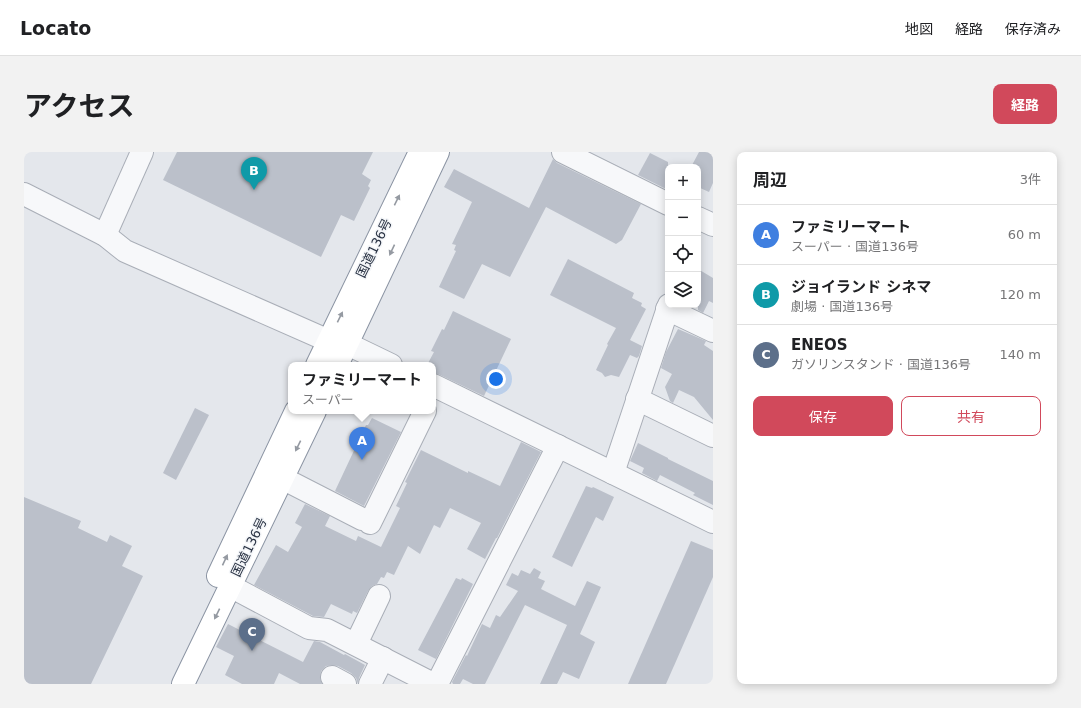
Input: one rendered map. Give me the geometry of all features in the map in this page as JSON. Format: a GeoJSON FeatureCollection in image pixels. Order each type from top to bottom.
{"type":"FeatureCollection","features":[{"type":"Feature","properties":{"kind":"highway","name":"国道136号"},"geometry":{"type":"LineString","coordinates":[[337,362],[336,340],[420,152]]}},
{"type":"Feature","properties":{"kind":"highway","name":"国道136号"},"geometry":{"type":"LineString","coordinates":[[319,362],[336,340],[438,152]]}},
{"type":"Feature","properties":{"kind":"highway","name":"国道136号"},"geometry":{"type":"LineString","coordinates":[[166,684],[295,414]]}},
{"type":"Feature","properties":{"kind":"highway","name":"国道136号"},"geometry":{"type":"LineString","coordinates":[[183,684],[314,414]]}},
{"type":"Feature","properties":{"kind":"street"},"geometry":{"type":"LineString","coordinates":[[105,235],[142,152]]}},
{"type":"Feature","properties":{"kind":"street"},"geometry":{"type":"LineString","coordinates":[[563,152],[665,203]]}},
{"type":"Feature","properties":{"kind":"street"},"geometry":{"type":"LineString","coordinates":[[24,194],[105,235],[125,250],[384,362]]}},
{"type":"Feature","properties":{"kind":"street"},"geometry":{"type":"LineString","coordinates":[[613,473],[668,308]]}},
{"type":"Feature","properties":{"kind":"street"},"geometry":{"type":"LineString","coordinates":[[670,308],[713,331]]}},
{"type":"Feature","properties":{"kind":"street"},"geometry":{"type":"LineString","coordinates":[[436,390],[558,446],[713,522]]}},
{"type":"Feature","properties":{"kind":"street"},"geometry":{"type":"LineString","coordinates":[[637,399],[713,436]]}},
{"type":"Feature","properties":{"kind":"street"},"geometry":{"type":"LineString","coordinates":[[282,478],[366,521],[423,414]]}},
{"type":"Feature","properties":{"kind":"street"},"geometry":{"type":"LineString","coordinates":[[437,684],[558,446]]}},
{"type":"Feature","properties":{"kind":"street"},"geometry":{"type":"LineString","coordinates":[[230,586],[309,628],[327,630],[434,684]]}},
{"type":"Feature","properties":{"kind":"street"},"geometry":{"type":"LineString","coordinates":[[356,644],[379,596]]}},
{"type":"Feature","properties":{"kind":"street"},"geometry":{"type":"LineString","coordinates":[[370,684],[383,658]]}},
{"type":"Feature","properties":{"kind":"building"},"geometry":{"type":"Polygon","coordinates":[[[177,152],[373,152],[362,174],[371,180],[368,186],[370,188],[354,221],[341,215],[321,257],[163,180],[177,152]]]}},
{"type":"Feature","properties":{"kind":"building"},"geometry":{"type":"Polygon","coordinates":[[[699,152],[713,152],[713,183],[709,192],[701,188],[701,164],[693,164],[699,152]]]}},
{"type":"Feature","properties":{"kind":"building"},"geometry":{"type":"Polygon","coordinates":[[[650,153],[668,162],[668,164],[665,164],[665,188],[638,175],[650,153]]]}},
{"type":"Feature","properties":{"kind":"building"},"geometry":{"type":"Polygon","coordinates":[[[553,159],[557,163],[641,204],[622,240],[616,244],[546,207],[510,277],[482,264],[464,299],[439,287],[456,251],[454,250],[456,245],[452,244],[472,202],[444,187],[454,169],[529,208],[553,159]]]}},
{"type":"Feature","properties":{"kind":"building"},"geometry":{"type":"Polygon","coordinates":[[[568,259],[634,293],[632,298],[642,303],[641,306],[646,309],[630,340],[642,346],[639,356],[637,358],[630,355],[619,377],[611,375],[605,377],[602,373],[596,370],[608,345],[607,344],[616,328],[550,295],[568,259]]]}},
{"type":"Feature","properties":{"kind":"building"},"geometry":{"type":"Polygon","coordinates":[[[701,271],[713,278],[713,303],[709,301],[703,313],[698,310],[698,308],[701,308],[701,271]]]}},
{"type":"Feature","properties":{"kind":"building"},"geometry":{"type":"Polygon","coordinates":[[[453,311],[511,339],[484,396],[436,374],[436,362],[429,362],[434,352],[431,351],[442,329],[444,330],[453,311]]]}},
{"type":"Feature","properties":{"kind":"building"},"geometry":{"type":"Polygon","coordinates":[[[678,329],[706,341],[704,345],[713,351],[713,420],[694,397],[679,390],[673,403],[670,401],[665,387],[672,374],[661,368],[666,352],[678,329]]]}},
{"type":"Feature","properties":{"kind":"building"},"geometry":{"type":"Polygon","coordinates":[[[195,408],[209,415],[176,480],[163,473],[195,408]]]}},
{"type":"Feature","properties":{"kind":"building"},"geometry":{"type":"Polygon","coordinates":[[[372,418],[401,432],[364,506],[335,491],[366,425],[368,425],[372,418]]]}},
{"type":"Feature","properties":{"kind":"building"},"geometry":{"type":"Polygon","coordinates":[[[521,442],[541,452],[485,559],[467,549],[481,523],[450,508],[440,528],[434,525],[420,554],[408,546],[394,575],[387,572],[384,578],[381,577],[377,584],[372,586],[357,613],[353,611],[352,614],[331,604],[324,617],[313,616],[254,585],[276,545],[288,552],[302,527],[295,523],[305,504],[330,516],[325,526],[356,541],[358,536],[381,547],[400,508],[396,506],[407,483],[405,482],[421,450],[468,473],[468,471],[500,486],[521,442]]]}},
{"type":"Feature","properties":{"kind":"building"},"geometry":{"type":"Polygon","coordinates":[[[638,443],[713,481],[713,505],[693,495],[695,493],[660,475],[657,481],[642,473],[644,468],[630,461],[638,443]]]}},
{"type":"Feature","properties":{"kind":"building"},"geometry":{"type":"Polygon","coordinates":[[[586,486],[593,487],[614,497],[603,521],[596,517],[572,567],[552,557],[586,486]]]}},
{"type":"Feature","properties":{"kind":"building"},"geometry":{"type":"Polygon","coordinates":[[[24,497],[81,521],[78,528],[107,542],[110,535],[132,546],[122,566],[143,576],[91,684],[24,684],[24,497]]]}},
{"type":"Feature","properties":{"kind":"building"},"geometry":{"type":"Polygon","coordinates":[[[691,541],[713,550],[713,577],[666,684],[628,684],[691,541]]]}},
{"type":"Feature","properties":{"kind":"building"},"geometry":{"type":"Polygon","coordinates":[[[534,568],[541,572],[538,578],[545,581],[541,589],[575,606],[587,581],[601,587],[580,634],[595,642],[579,679],[563,672],[557,684],[540,684],[567,625],[525,605],[485,684],[473,684],[463,679],[460,684],[453,684],[452,682],[466,655],[467,656],[482,624],[490,628],[496,615],[500,617],[518,591],[506,585],[512,573],[518,576],[521,570],[530,574],[534,568]]]}},
{"type":"Feature","properties":{"kind":"building"},"geometry":{"type":"Polygon","coordinates":[[[456,578],[461,580],[462,578],[473,584],[436,659],[418,650],[456,578]]]}},
{"type":"Feature","properties":{"kind":"building"},"geometry":{"type":"Polygon","coordinates":[[[228,624],[303,662],[314,641],[320,642],[365,665],[358,684],[356,678],[351,673],[338,666],[332,665],[326,666],[321,671],[320,678],[322,684],[300,684],[279,673],[274,684],[242,684],[225,675],[234,656],[216,647],[228,624]]]}},
{"type":"Feature","properties":{"kind":"place","name":"ジョイランド シネマ"},"geometry":{"type":"Point","coordinates":[254,190]}},
{"type":"Feature","properties":{"kind":"place","name":"ファミリーマート"},"geometry":{"type":"Point","coordinates":[362,460]}},
{"type":"Feature","properties":{"kind":"place","name":"ENEOS"},"geometry":{"type":"Point","coordinates":[252,651]}}]}
